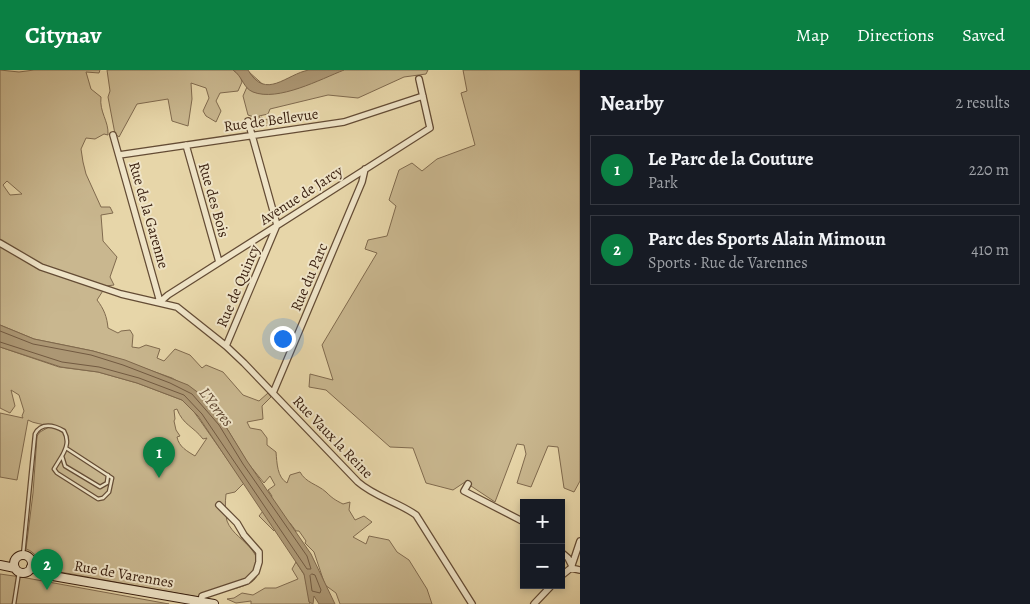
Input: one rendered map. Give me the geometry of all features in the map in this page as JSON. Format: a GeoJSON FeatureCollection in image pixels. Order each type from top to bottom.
{"type":"FeatureCollection","features":[{"type":"Feature","properties":{"kind":"street"},"geometry":{"type":"LineString","coordinates":[[419,79],[423,96]]}},
{"type":"Feature","properties":{"kind":"street","name":"Rue de Bellevue"},"geometry":{"type":"LineString","coordinates":[[119,155],[344,122],[423,96]]}},
{"type":"Feature","properties":{"kind":"street","name":"Avenue de Jarcy"},"geometry":{"type":"LineString","coordinates":[[160,302],[219,262],[430,128],[423,96]]}},
{"type":"Feature","properties":{"kind":"street"},"geometry":{"type":"LineString","coordinates":[[248,120],[277,225]]}},
{"type":"Feature","properties":{"kind":"street","name":"Rue de la Garenne"},"geometry":{"type":"LineString","coordinates":[[113,135],[160,302]]}},
{"type":"Feature","properties":{"kind":"street","name":"Rue des Bois"},"geometry":{"type":"LineString","coordinates":[[186,145],[219,262]]}},
{"type":"Feature","properties":{"kind":"street","name":"Rue du Parc"},"geometry":{"type":"LineString","coordinates":[[273,393],[362,182],[365,169]]}},
{"type":"Feature","properties":{"kind":"street","name":"Rue de Quincy"},"geometry":{"type":"LineString","coordinates":[[226,346],[277,225]]}},
{"type":"Feature","properties":{"kind":"street","name":"Rue Vaux la Reine"},"geometry":{"type":"LineString","coordinates":[[0,243],[41,267],[104,289],[177,307],[226,346],[358,482],[368,490],[416,515],[472,604]]}},
{"type":"Feature","properties":{"kind":"street"},"geometry":{"type":"LineString","coordinates":[[468,484],[464,491],[520,520]]}},
{"type":"Feature","properties":{"kind":"street"},"geometry":{"type":"LineString","coordinates":[[200,602],[202,596],[247,582],[256,572],[259,562],[259,552],[244,536],[237,523],[219,505]]}},
{"type":"Feature","properties":{"kind":"street"},"geometry":{"type":"LineString","coordinates":[[565,573],[572,567],[580,541]]}},
{"type":"Feature","properties":{"kind":"street"},"geometry":{"type":"LineString","coordinates":[[0,561],[27,572],[31,567],[30,559],[23,555],[18,557],[16,567]]}},
{"type":"Feature","properties":{"kind":"street"},"geometry":{"type":"LineString","coordinates":[[565,555],[572,567],[580,570]]}},
{"type":"Feature","properties":{"kind":"street"},"geometry":{"type":"LineString","coordinates":[[0,565],[16,567]]}},
{"type":"Feature","properties":{"kind":"street","name":"Rue de Varennes"},"geometry":{"type":"LineString","coordinates":[[31,567],[47,575],[214,604]]}},
{"type":"Feature","properties":{"kind":"street"},"geometry":{"type":"LineString","coordinates":[[534,604],[548,589]]}},
{"type":"Feature","properties":{"kind":"lane"},"geometry":{"type":"LineString","coordinates":[[23,555],[36,431],[39,428],[47,426],[60,428],[67,436],[66,448],[54,469],[57,473],[98,498],[103,498],[109,492],[112,478],[66,448]]}},
{"type":"Feature","properties":{"kind":"lane"},"geometry":{"type":"LineString","coordinates":[[62,456],[65,466],[100,488],[107,483],[108,475]]}},
{"type":"Feature","properties":{"kind":"lane"},"geometry":{"type":"LineString","coordinates":[[14,604],[16,567]]}},
{"type":"Feature","properties":{"kind":"shaded area"},"geometry":{"type":"Polygon","coordinates":[[[0,70],[19,72],[34,70],[100,70],[99,73],[86,72],[91,89],[101,97],[101,107],[108,135],[104,134],[95,139],[86,138],[81,149],[86,174],[101,207],[110,207],[113,213],[101,215],[103,241],[117,257],[110,277],[114,285],[106,286],[97,300],[105,313],[108,328],[118,333],[130,330],[133,335],[132,347],[139,348],[146,345],[160,349],[157,358],[164,361],[175,349],[190,355],[202,368],[206,365],[223,372],[243,395],[259,401],[268,393],[271,397],[262,406],[263,419],[247,422],[250,428],[261,430],[267,438],[267,445],[276,452],[281,477],[287,483],[290,475],[300,472],[305,479],[323,489],[336,500],[343,504],[350,502],[349,510],[355,520],[364,516],[372,522],[353,537],[366,544],[369,536],[389,540],[397,552],[409,560],[427,589],[432,604],[340,604],[336,593],[325,585],[314,552],[305,543],[306,541],[299,531],[296,531],[290,523],[277,524],[274,531],[259,516],[272,496],[268,490],[275,485],[270,476],[264,483],[247,462],[223,422],[200,394],[172,378],[113,357],[34,339],[0,325],[0,70]],[[7,181],[3,185],[10,195],[22,194],[7,181]]]}},
{"type":"Feature","properties":{"kind":"shaded area"},"geometry":{"type":"Polygon","coordinates":[[[107,70],[233,70],[240,75],[242,82],[238,91],[220,93],[216,101],[221,111],[216,122],[206,116],[203,111],[209,98],[206,88],[191,83],[192,99],[188,126],[172,121],[168,99],[137,104],[119,137],[115,134],[108,97],[110,91],[107,70]]]}},
{"type":"Feature","properties":{"kind":"shaded area"},"geometry":{"type":"Polygon","coordinates":[[[315,70],[428,70],[426,74],[404,77],[358,98],[328,95],[270,109],[268,114],[259,116],[263,120],[268,119],[269,125],[256,128],[254,117],[248,115],[243,96],[250,80],[249,72],[268,89],[315,70]]]}},
{"type":"Feature","properties":{"kind":"shaded area"},"geometry":{"type":"Polygon","coordinates":[[[463,70],[580,70],[580,481],[574,492],[564,488],[558,447],[548,446],[531,487],[517,483],[526,454],[524,445],[517,444],[495,502],[465,482],[453,490],[426,483],[413,448],[390,447],[326,390],[309,387],[310,374],[333,380],[322,345],[377,253],[365,249],[368,240],[387,236],[396,206],[389,200],[399,170],[412,163],[422,171],[437,159],[475,145],[461,93],[467,91],[463,70]]]}},
{"type":"Feature","properties":{"kind":"shaded area"},"geometry":{"type":"Polygon","coordinates":[[[0,347],[59,367],[98,372],[137,383],[182,400],[192,409],[244,483],[235,492],[226,494],[226,514],[229,526],[255,554],[258,563],[258,573],[254,580],[244,586],[231,590],[198,597],[49,570],[33,553],[26,549],[33,493],[37,436],[49,427],[28,420],[17,480],[0,477],[0,413],[23,418],[24,411],[19,395],[11,390],[15,406],[10,413],[0,408],[0,347]],[[177,409],[174,410],[176,430],[180,436],[177,437],[178,440],[184,448],[195,456],[207,438],[203,439],[179,414],[177,409]]]}},
{"type":"Feature","properties":{"kind":"shaded area"},"geometry":{"type":"Polygon","coordinates":[[[296,562],[305,576],[310,604],[251,604],[251,601],[236,603],[227,599],[234,598],[242,593],[253,595],[265,588],[276,588],[298,579],[292,569],[296,562]]]}},
{"type":"Feature","properties":{"kind":"shaded area"},"geometry":{"type":"Polygon","coordinates":[[[0,574],[21,577],[169,604],[0,604],[0,574]]]}},
{"type":"Feature","properties":{"kind":"water"},"geometry":{"type":"Polygon","coordinates":[[[233,70],[248,70],[262,84],[269,85],[309,70],[344,70],[312,84],[287,92],[263,94],[250,90],[233,70]]]}},
{"type":"Feature","properties":{"kind":"water"},"geometry":{"type":"Polygon","coordinates":[[[0,325],[34,339],[93,351],[125,360],[188,385],[200,394],[223,422],[247,461],[311,554],[335,604],[319,604],[314,596],[313,604],[309,602],[304,574],[198,416],[182,400],[137,383],[98,372],[61,367],[0,347],[0,325]]]}},
{"type":"Feature","properties":{"kind":"place","name":"Le Parc de la Couture"},"geometry":{"type":"Point","coordinates":[159,478]}},
{"type":"Feature","properties":{"kind":"place","name":"Parc des Sports Alain Mimoun"},"geometry":{"type":"Point","coordinates":[47,590]}},
{"type":"Feature","properties":{"kind":"water label","name":"L'Yerres"},"geometry":{"type":"Point","coordinates":[216,407]}}]}
